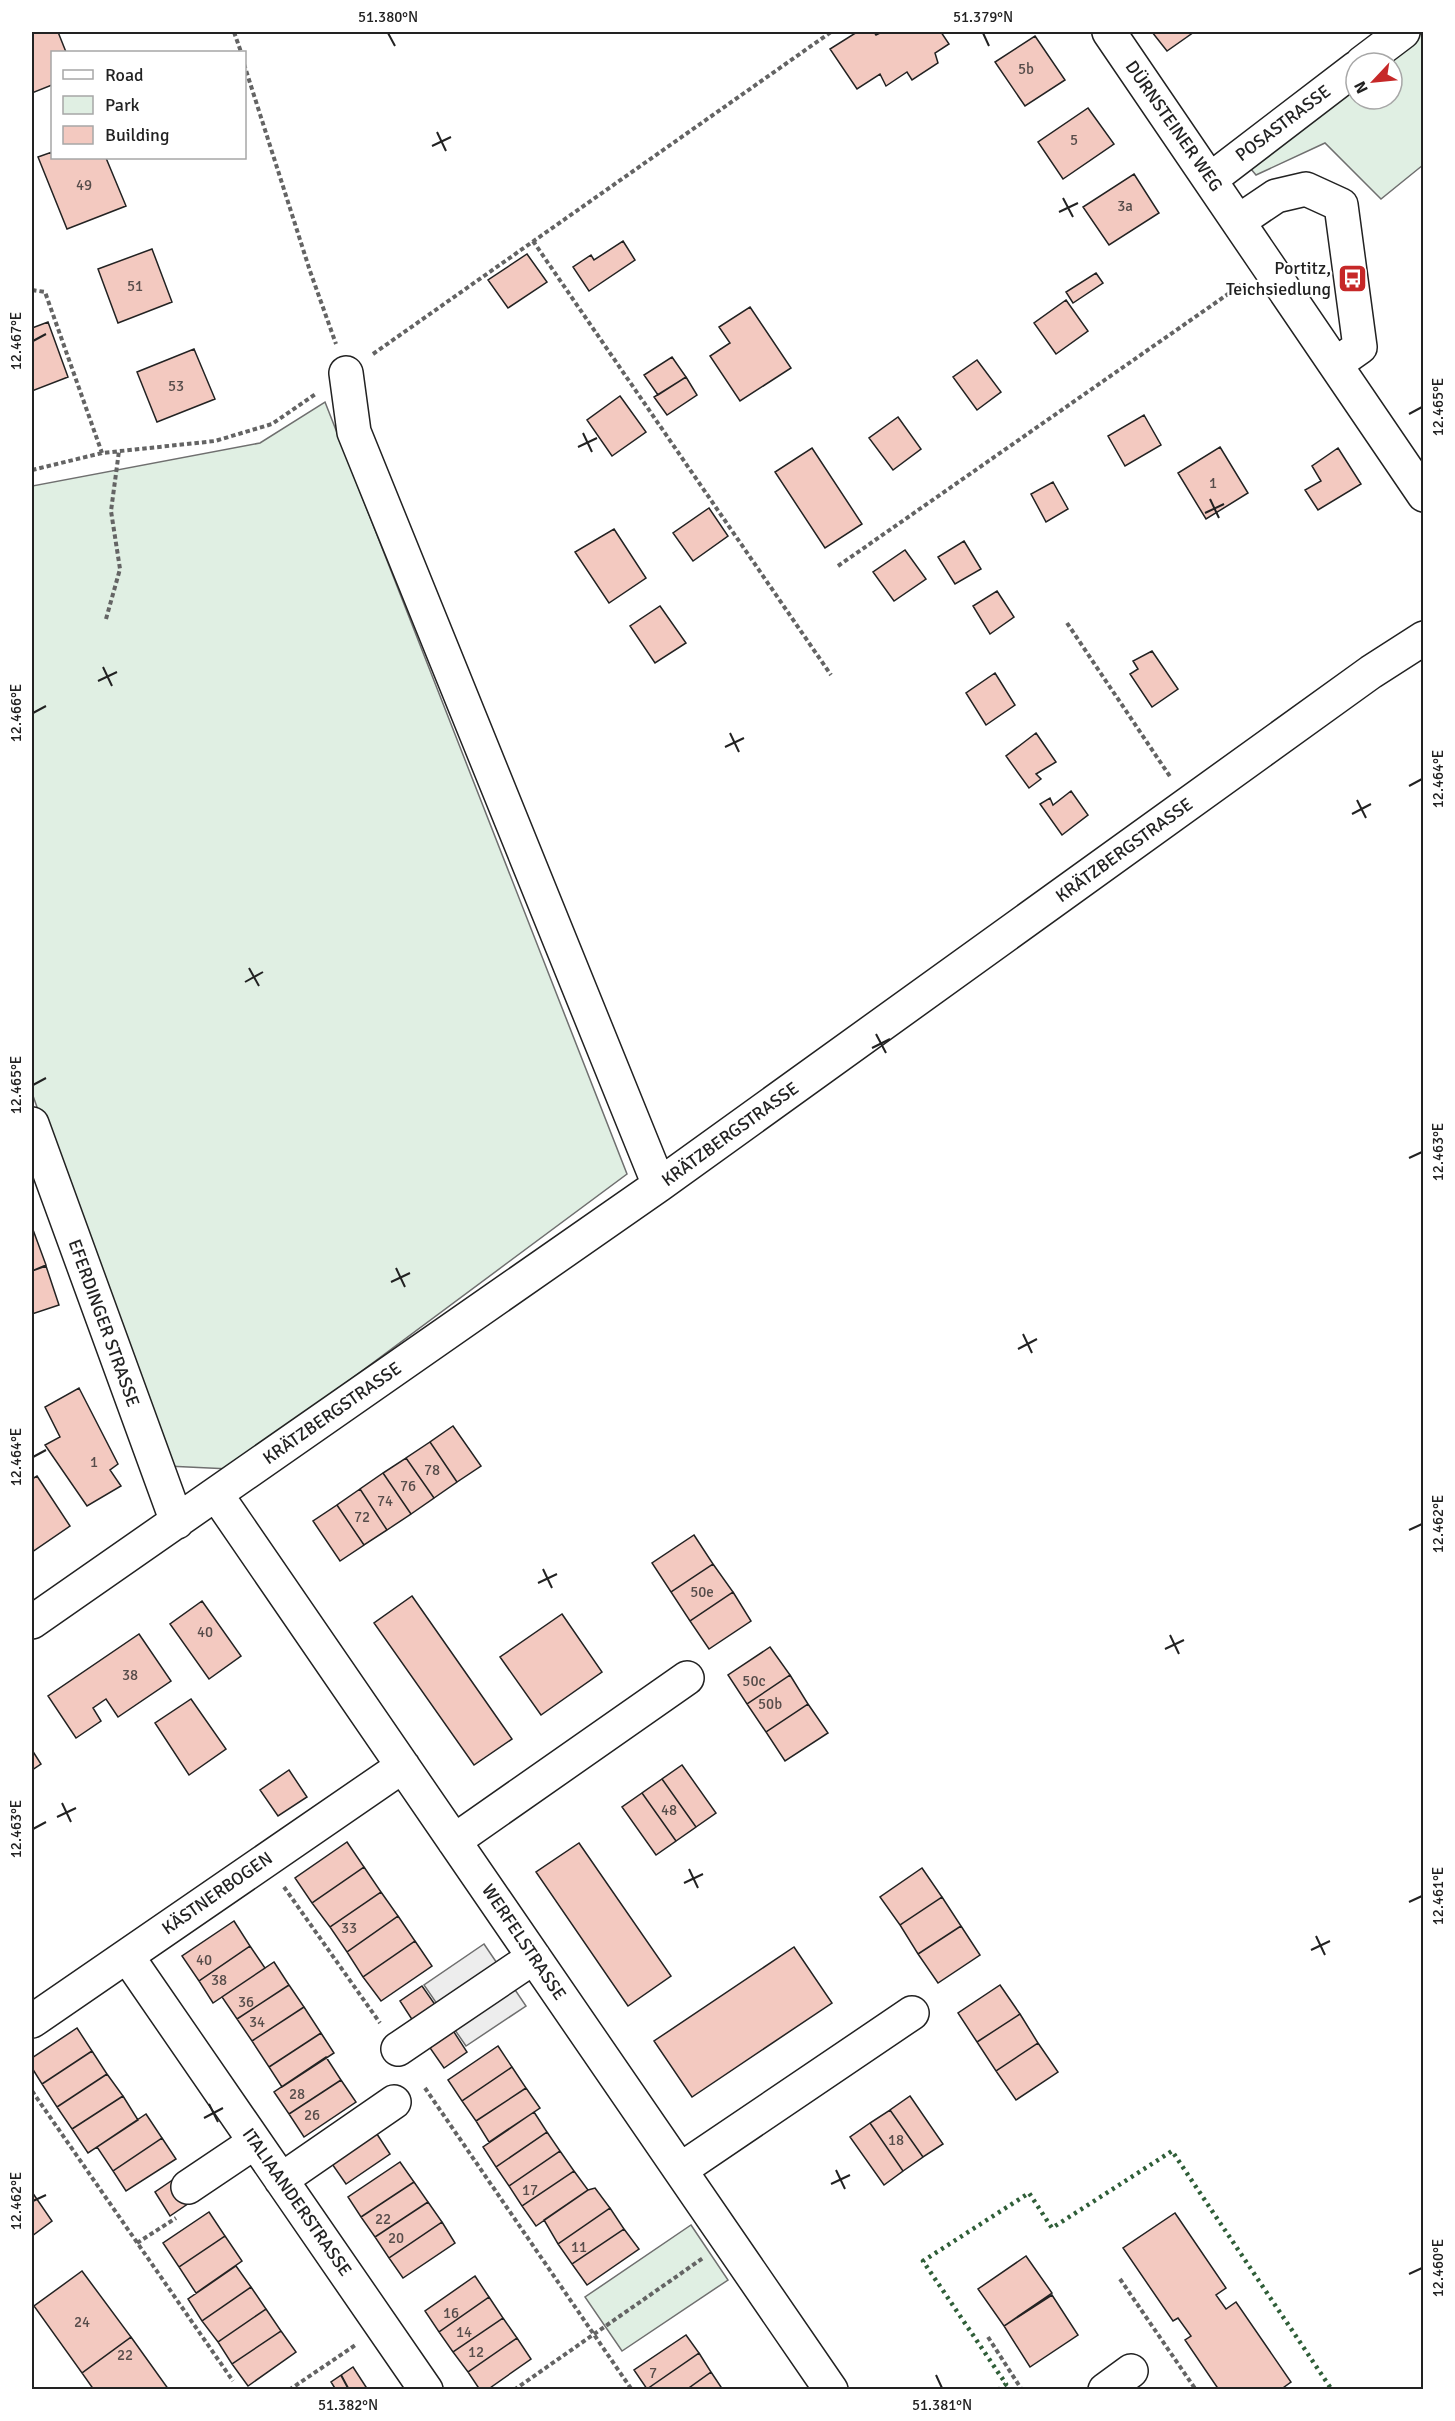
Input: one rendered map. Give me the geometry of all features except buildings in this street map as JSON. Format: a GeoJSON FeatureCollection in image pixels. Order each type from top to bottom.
{"type":"FeatureCollection","features":[{"type":"Feature","properties":{"kind":"street","name":"DÜRNSTEINER WEG"},"geometry":{"type":"LineString","coordinates":[[1109,32],[1424,495]]}},
{"type":"Feature","properties":{"kind":"street"},"geometry":{"type":"LineString","coordinates":[[1378,51],[1403,32]]}},
{"type":"Feature","properties":{"kind":"street","name":"POSASTRASSE"},"geometry":{"type":"LineString","coordinates":[[1211,179],[1344,77]]}},
{"type":"Feature","properties":{"kind":"street"},"geometry":{"type":"LineString","coordinates":[[1239,221],[1276,196],[1306,189],[1341,205],[1360,347],[1336,364]]}},
{"type":"Feature","properties":{"kind":"street"},"geometry":{"type":"LineString","coordinates":[[346,373],[354,432],[659,1185]]}},
{"type":"Feature","properties":{"kind":"street","name":"KRÄTZBERGSTRASSE"},"geometry":{"type":"LineString","coordinates":[[32,1622],[659,1185],[1371,672],[1424,638]]}},
{"type":"Feature","properties":{"kind":"street","name":"EFERDINGER STRASSE"},"geometry":{"type":"LineString","coordinates":[[32,1124],[177,1522]]}},
{"type":"Feature","properties":{"kind":"street","name":"WERFELSTRASSE"},"geometry":{"type":"LineString","coordinates":[[216,1494],[831,2390]]}},
{"type":"Feature","properties":{"kind":"street"},"geometry":{"type":"LineString","coordinates":[[454,1841],[687,1678]]}},
{"type":"Feature","properties":{"kind":"street","name":"KÄSTNERBOGEN"},"geometry":{"type":"LineString","coordinates":[[32,2021],[403,1766]]}},
{"type":"Feature","properties":{"kind":"street","name":"ITALIAANDERSTRASSE"},"geometry":{"type":"LineString","coordinates":[[127,1956],[426,2390]]}},
{"type":"Feature","properties":{"kind":"street"},"geometry":{"type":"LineString","coordinates":[[398,2049],[534,1957]]}},
{"type":"Feature","properties":{"kind":"street"},"geometry":{"type":"LineString","coordinates":[[680,2170],[912,2013]]}},
{"type":"Feature","properties":{"kind":"street"},"geometry":{"type":"LineString","coordinates":[[281,2180],[394,2102]]}},
{"type":"Feature","properties":{"kind":"street"},"geometry":{"type":"LineString","coordinates":[[188,2187],[255,2142]]}},
{"type":"Feature","properties":{"kind":"street"},"geometry":{"type":"LineString","coordinates":[[1105,2390],[1131,2371]]}},
{"type":"Feature","properties":{"kind":"path"},"geometry":{"type":"LineString","coordinates":[[234,32],[241,51]]}},
{"type":"Feature","properties":{"kind":"path"},"geometry":{"type":"LineString","coordinates":[[32,470],[102,453],[215,441],[273,424],[831,32]]}},
{"type":"Feature","properties":{"kind":"path"},"geometry":{"type":"LineString","coordinates":[[246,70],[310,271],[346,373]]}},
{"type":"Feature","properties":{"kind":"path"},"geometry":{"type":"LineString","coordinates":[[533,241],[831,675]]}},
{"type":"Feature","properties":{"kind":"path"},"geometry":{"type":"LineString","coordinates":[[838,566],[1269,265]]}},
{"type":"Feature","properties":{"kind":"path"},"geometry":{"type":"LineString","coordinates":[[32,290],[45,292],[102,453]]}},
{"type":"Feature","properties":{"kind":"path"},"geometry":{"type":"LineString","coordinates":[[106,619],[120,569],[111,512],[119,451]]}},
{"type":"Feature","properties":{"kind":"path"},"geometry":{"type":"LineString","coordinates":[[1067,623],[1188,803]]}},
{"type":"Feature","properties":{"kind":"path"},"geometry":{"type":"LineString","coordinates":[[265,1859],[632,2390]]}},
{"type":"Feature","properties":{"kind":"path"},"geometry":{"type":"LineString","coordinates":[[32,2091],[232,2381]]}},
{"type":"Feature","properties":{"kind":"path"},"geometry":{"type":"LineString","coordinates":[[514,2390],[728,2241]]}},
{"type":"Feature","properties":{"kind":"path"},"geometry":{"type":"LineString","coordinates":[[1120,2278],[1196,2390]]}},
{"type":"Feature","properties":{"kind":"path"},"geometry":{"type":"LineString","coordinates":[[289,2390],[383,2327]]}},
{"type":"Feature","properties":{"kind":"path"},"geometry":{"type":"LineString","coordinates":[[988,2337],[1022,2390]]}},
{"type":"Feature","properties":{"kind":"green space"},"geometry":{"type":"Polygon","coordinates":[[[1423,32],[1423,165],[1381,199],[1325,143],[1256,175],[1245,162],[1344,91],[1344,111],[1404,111],[1404,51],[1398,51],[1423,32]]]}},
{"type":"Feature","properties":{"kind":"green space"},"geometry":{"type":"Polygon","coordinates":[[[325,402],[627,1174],[230,1469],[167,1466],[32,1093],[32,486],[260,443],[325,402]]]}},
{"type":"Feature","properties":{"kind":"green space"},"geometry":{"type":"Polygon","coordinates":[[[691,2225],[728,2280],[622,2351],[585,2297],[691,2225]]]}},
{"type":"Feature","properties":{"kind":"shaded area"},"geometry":{"type":"Polygon","coordinates":[[[484,1944],[526,2006],[466,2046],[424,1985],[484,1944]]]}},
{"type":"Feature","properties":{"kind":"hedge"},"geometry":{"type":"LineString","coordinates":[[998,2390],[1006,2384],[923,2261],[1029,2193],[1052,2228],[1172,2151],[1332,2390]]}},
{"type":"Feature","properties":{"kind":"place","name":"Portitz, Teichsiedlung"},"geometry":{"type":"Point","coordinates":[1352,278]}}]}
